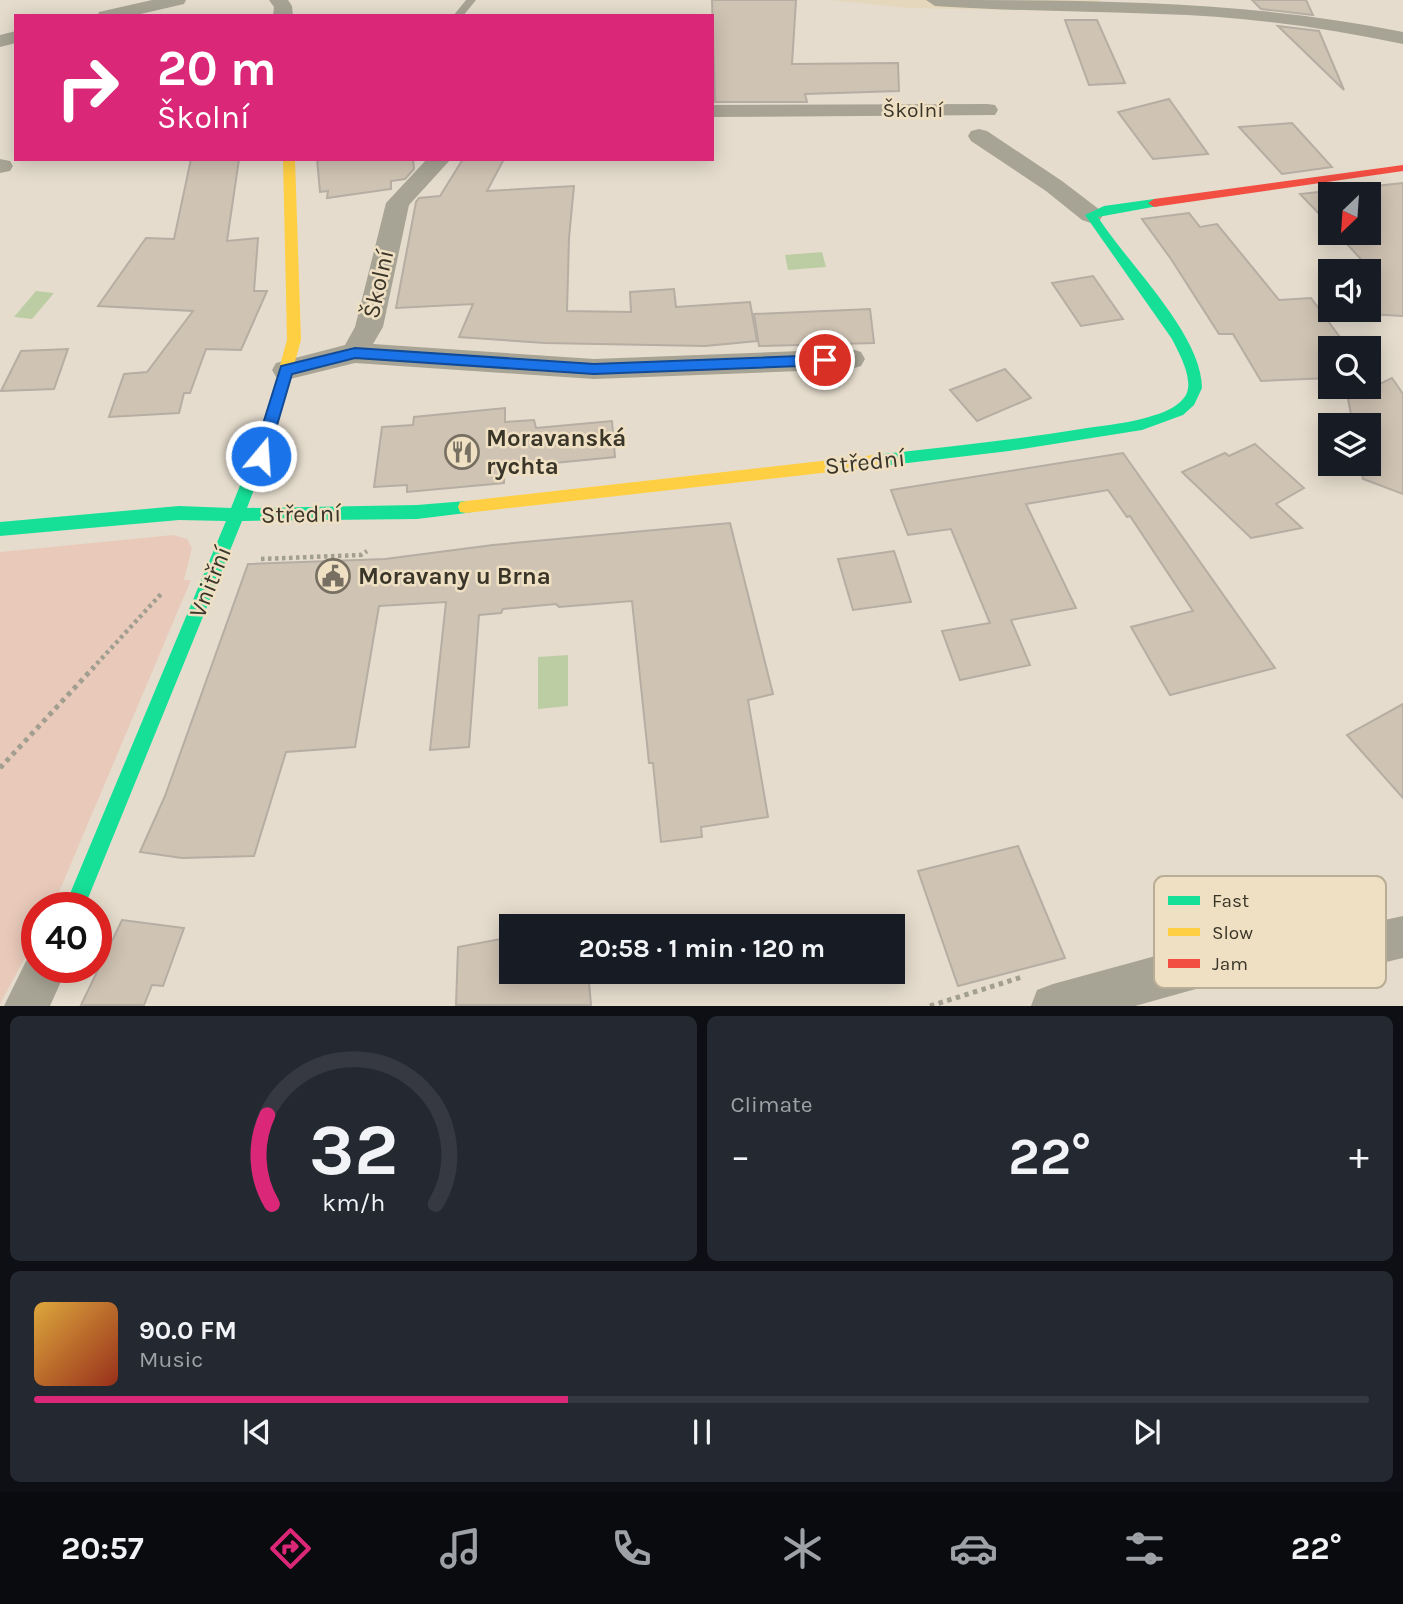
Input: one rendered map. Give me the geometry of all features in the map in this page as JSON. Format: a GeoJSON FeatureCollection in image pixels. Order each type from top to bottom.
{"type":"FeatureCollection","features":[{"type":"Feature","properties":{"kind":"street"},"geometry":{"type":"LineString","coordinates":[[115,14],[177,0]]}},
{"type":"Feature","properties":{"kind":"street"},"geometry":{"type":"LineString","coordinates":[[935,0],[1017,6],[1162,8],[1332,23],[1403,38]]}},
{"type":"Feature","properties":{"kind":"street","name":"Školní"},"geometry":{"type":"LineString","coordinates":[[714,111],[988,110]]}},
{"type":"Feature","properties":{"kind":"street"},"geometry":{"type":"LineString","coordinates":[[979,136],[1054,186],[1091,215],[1131,206],[1403,168]]}},
{"type":"Feature","properties":{"kind":"street","name":"Vnitřní"},"geometry":{"type":"LineString","coordinates":[[81,892],[261,456],[286,370],[294,341],[289,161]]}},
{"type":"Feature","properties":{"kind":"street","name":"Školní"},"geometry":{"type":"LineString","coordinates":[[355,353],[369,327],[398,202],[438,161]]}},
{"type":"Feature","properties":{"kind":"street","name":"Střední"},"geometry":{"type":"LineString","coordinates":[[0,529],[178,513],[236,515],[417,512],[1022,445],[1156,421],[1174,414],[1190,399],[1195,388],[1193,374],[1174,327],[1100,235],[1091,215]]}},
{"type":"Feature","properties":{"kind":"street"},"geometry":{"type":"LineString","coordinates":[[286,370],[355,353],[594,369],[851,359]]}},
{"type":"Feature","properties":{"kind":"street"},"geometry":{"type":"LineString","coordinates":[[1053,1006],[1154,978]]}},
{"type":"Feature","properties":{"kind":"street"},"geometry":{"type":"LineString","coordinates":[[26,1006],[37,983]]}},
{"type":"Feature","properties":{"kind":"lane"},"geometry":{"type":"LineString","coordinates":[[460,14],[471,0]]}},
{"type":"Feature","properties":{"kind":"path"},"geometry":{"type":"LineString","coordinates":[[254,559],[361,555],[372,548]]}},
{"type":"Feature","properties":{"kind":"path"},"geometry":{"type":"LineString","coordinates":[[0,768],[164,590]]}},
{"type":"Feature","properties":{"kind":"shaded area"},"geometry":{"type":"Polygon","coordinates":[[[831,0],[1099,0],[1112,12],[908,8],[831,0]]]}},
{"type":"Feature","properties":{"kind":"shaded area"},"geometry":{"type":"Polygon","coordinates":[[[822,252],[826,267],[788,270],[785,255],[822,252]]]}},
{"type":"Feature","properties":{"kind":"shaded area"},"geometry":{"type":"Polygon","coordinates":[[[36,291],[54,293],[32,319],[14,317],[36,291]]]}},
{"type":"Feature","properties":{"kind":"shaded area"},"geometry":{"type":"Polygon","coordinates":[[[173,535],[187,539],[192,548],[184,580],[191,580],[62,885],[58,892],[21,892],[21,965],[0,1004],[0,552],[173,535]]]}},
{"type":"Feature","properties":{"kind":"shaded area"},"geometry":{"type":"Polygon","coordinates":[[[568,655],[568,706],[538,709],[538,657],[568,655]]]}},
{"type":"Feature","properties":{"kind":"building"},"geometry":{"type":"Polygon","coordinates":[[[712,0],[796,0],[792,64],[898,63],[899,91],[805,94],[807,102],[715,102],[712,0]]]}},
{"type":"Feature","properties":{"kind":"building"},"geometry":{"type":"Polygon","coordinates":[[[1252,0],[1306,0],[1313,15],[1261,9],[1252,0]]]}},
{"type":"Feature","properties":{"kind":"building"},"geometry":{"type":"Polygon","coordinates":[[[1065,20],[1097,20],[1125,83],[1089,85],[1065,20]]]}},
{"type":"Feature","properties":{"kind":"building"},"geometry":{"type":"Polygon","coordinates":[[[1278,26],[1319,31],[1344,90],[1278,26]]]}},
{"type":"Feature","properties":{"kind":"building"},"geometry":{"type":"Polygon","coordinates":[[[1169,99],[1208,154],[1153,159],[1118,112],[1169,99]]]}},
{"type":"Feature","properties":{"kind":"building"},"geometry":{"type":"Polygon","coordinates":[[[1292,123],[1332,167],[1282,174],[1239,127],[1292,123]]]}},
{"type":"Feature","properties":{"kind":"building"},"geometry":{"type":"Polygon","coordinates":[[[191,161],[239,161],[227,241],[258,238],[254,291],[267,291],[241,350],[206,349],[190,393],[184,393],[179,413],[109,417],[124,374],[147,372],[193,311],[98,306],[146,238],[174,239],[191,161]]]}},
{"type":"Feature","properties":{"kind":"building"},"geometry":{"type":"Polygon","coordinates":[[[317,161],[413,161],[414,169],[405,179],[391,181],[391,189],[327,198],[328,191],[320,192],[317,161]]]}},
{"type":"Feature","properties":{"kind":"building"},"geometry":{"type":"Polygon","coordinates":[[[462,161],[503,161],[487,191],[574,186],[567,311],[631,312],[630,292],[674,289],[676,307],[750,302],[757,341],[705,346],[545,343],[459,337],[473,304],[396,308],[416,202],[419,198],[440,196],[462,161]]]}},
{"type":"Feature","properties":{"kind":"building"},"geometry":{"type":"Polygon","coordinates":[[[1403,183],[1403,316],[1381,315],[1381,259],[1361,259],[1348,245],[1381,245],[1381,185],[1403,183]]]}},
{"type":"Feature","properties":{"kind":"building"},"geometry":{"type":"Polygon","coordinates":[[[1318,192],[1318,213],[1300,194],[1318,192]]]}},
{"type":"Feature","properties":{"kind":"building"},"geometry":{"type":"Polygon","coordinates":[[[1189,213],[1200,227],[1217,224],[1279,300],[1311,298],[1318,307],[1318,322],[1329,322],[1339,336],[1318,336],[1318,379],[1261,381],[1233,334],[1219,334],[1142,219],[1189,213]]]}},
{"type":"Feature","properties":{"kind":"building"},"geometry":{"type":"Polygon","coordinates":[[[1093,276],[1123,319],[1081,326],[1052,283],[1093,276]]]}},
{"type":"Feature","properties":{"kind":"building"},"geometry":{"type":"Polygon","coordinates":[[[870,309],[874,343],[759,346],[754,314],[870,309]]]}},
{"type":"Feature","properties":{"kind":"building"},"geometry":{"type":"Polygon","coordinates":[[[68,349],[54,389],[1,391],[21,351],[68,349]]]}},
{"type":"Feature","properties":{"kind":"building"},"geometry":{"type":"Polygon","coordinates":[[[1005,369],[1031,398],[977,421],[950,390],[1005,369]]]}},
{"type":"Feature","properties":{"kind":"building"},"geometry":{"type":"Polygon","coordinates":[[[1392,378],[1403,394],[1403,494],[1363,479],[1362,476],[1381,476],[1381,413],[1351,413],[1348,399],[1381,399],[1381,383],[1392,378]]]}},
{"type":"Feature","properties":{"kind":"building"},"geometry":{"type":"Polygon","coordinates":[[[505,408],[505,422],[534,420],[536,428],[612,421],[615,457],[504,468],[504,483],[407,492],[407,485],[374,487],[382,427],[413,425],[414,417],[505,408]]]}},
{"type":"Feature","properties":{"kind":"building"},"geometry":{"type":"Polygon","coordinates":[[[1255,444],[1304,488],[1276,504],[1302,528],[1251,538],[1182,472],[1225,453],[1229,456],[1255,444]]]}},
{"type":"Feature","properties":{"kind":"building"},"geometry":{"type":"Polygon","coordinates":[[[1123,453],[1275,668],[1170,695],[1131,627],[1193,611],[1130,516],[1127,517],[1108,490],[1026,504],[1076,608],[1011,620],[1030,665],[960,680],[942,631],[990,623],[951,529],[908,535],[891,490],[1123,453]]]}},
{"type":"Feature","properties":{"kind":"building"},"geometry":{"type":"Polygon","coordinates":[[[730,523],[773,694],[748,700],[768,817],[701,827],[702,837],[661,842],[653,763],[649,763],[632,601],[559,607],[556,604],[503,609],[501,613],[479,615],[469,747],[430,750],[446,602],[379,606],[355,747],[286,752],[254,856],[182,858],[140,852],[165,796],[248,564],[385,559],[493,545],[730,523]]]}},
{"type":"Feature","properties":{"kind":"building"},"geometry":{"type":"Polygon","coordinates":[[[894,551],[911,602],[853,610],[838,559],[894,551]]]}},
{"type":"Feature","properties":{"kind":"building"},"geometry":{"type":"Polygon","coordinates":[[[1403,704],[1403,798],[1347,735],[1403,704]]]}},
{"type":"Feature","properties":{"kind":"building"},"geometry":{"type":"Polygon","coordinates":[[[1018,846],[1065,958],[958,986],[918,871],[1018,846]]]}},
{"type":"Feature","properties":{"kind":"building"},"geometry":{"type":"Polygon","coordinates":[[[122,920],[184,928],[163,986],[152,985],[144,1005],[81,1005],[92,983],[112,983],[112,941],[122,920]]]}},
{"type":"Feature","properties":{"kind":"building"},"geometry":{"type":"Polygon","coordinates":[[[499,939],[499,984],[589,984],[591,1005],[456,1005],[458,947],[499,939]]]}},
{"type":"Feature","properties":{"kind":"traffic: fast"},"geometry":{"type":"LineString","coordinates":[[874,461],[1063,438],[1133,426],[1165,418],[1184,406],[1193,395],[1195,381],[1179,338],[1091,215],[1104,210],[1154,203]]}},
{"type":"Feature","properties":{"kind":"traffic: fast"},"geometry":{"type":"LineString","coordinates":[[81,892],[219,561],[268,433]]}},
{"type":"Feature","properties":{"kind":"traffic: fast"},"geometry":{"type":"LineString","coordinates":[[0,529],[179,513],[236,515],[417,512],[466,507]]}},
{"type":"Feature","properties":{"kind":"traffic: slow"},"geometry":{"type":"LineString","coordinates":[[268,433],[294,340],[289,161]]}},
{"type":"Feature","properties":{"kind":"traffic: slow"},"geometry":{"type":"LineString","coordinates":[[466,507],[874,461]]}},
{"type":"Feature","properties":{"kind":"traffic: jam"},"geometry":{"type":"LineString","coordinates":[[1154,203],[1403,168]]}},
{"type":"Feature","properties":{"kind":"place","name":"Moravanská rychta"},"geometry":{"type":"Point","coordinates":[462,452]}},
{"type":"Feature","properties":{"kind":"place","name":"Moravany u Brna"},"geometry":{"type":"Point","coordinates":[333,576]}},
{"type":"Feature","properties":{"kind":"route"},"geometry":{"type":"LineString","coordinates":[[261,456],[286,370],[355,353],[594,369],[825,360]]}}]}
